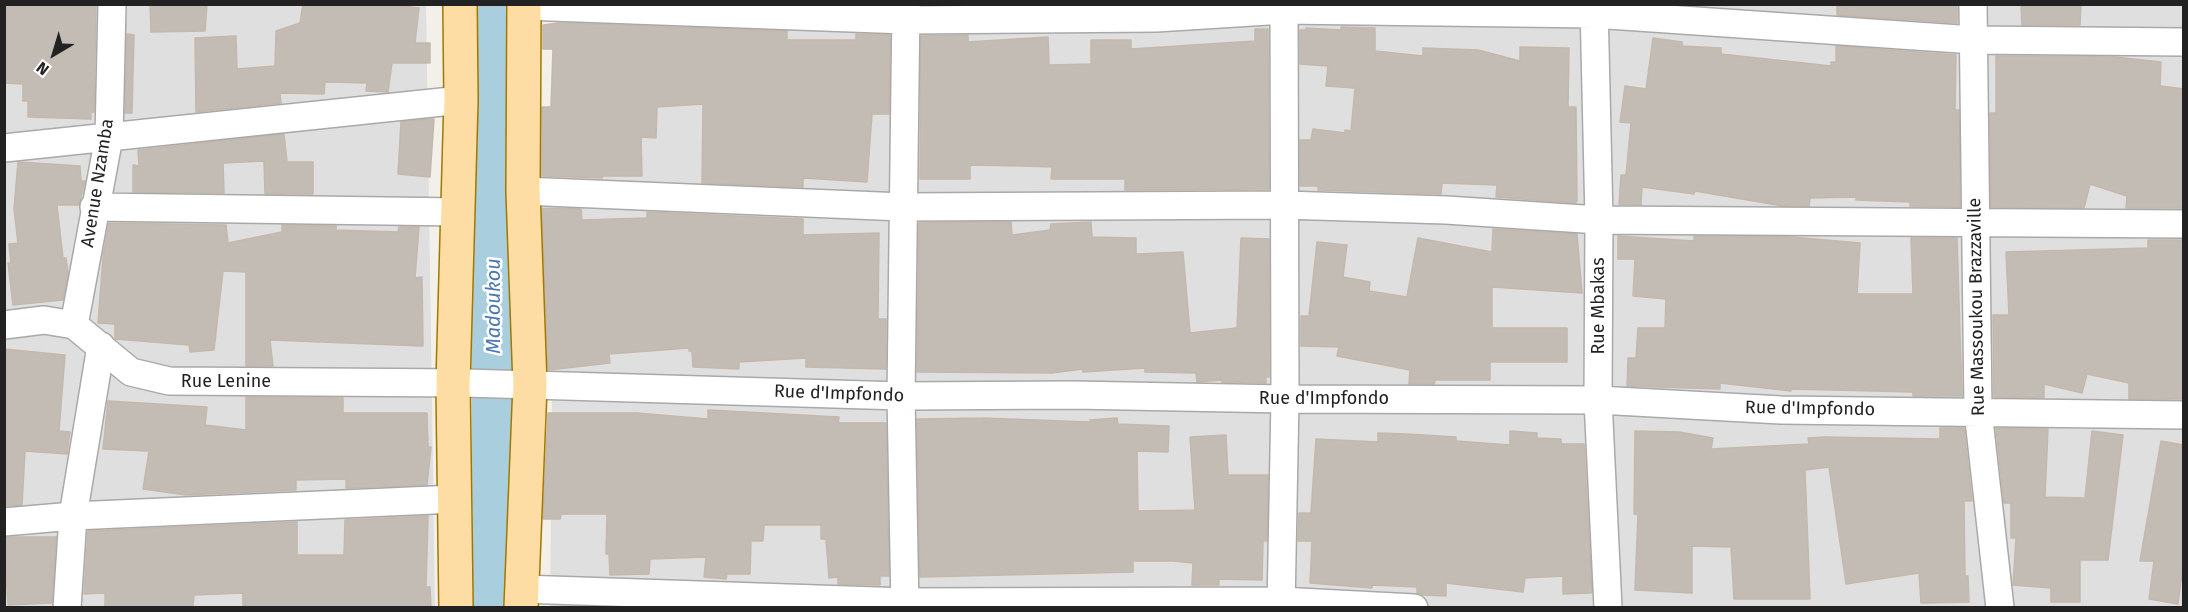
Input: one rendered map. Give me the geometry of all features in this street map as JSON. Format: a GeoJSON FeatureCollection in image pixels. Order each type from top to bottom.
{"type":"FeatureCollection","features":[{"type":"Feature","properties":{"kind":"main road"},"geometry":{"type":"LineString","coordinates":[[456,608],[460,4]]}},
{"type":"Feature","properties":{"kind":"main road"},"geometry":{"type":"LineString","coordinates":[[521,598],[524,5]]}},
{"type":"Feature","properties":{"kind":"street","name":"Avenue Nzamba"},"geometry":{"type":"LineString","coordinates":[[74,325],[94,207],[109,137],[112,4]]}},
{"type":"Feature","properties":{"kind":"street","name":"Rue Massoukou Brazzaville"},"geometry":{"type":"LineString","coordinates":[[1973,4],[1978,411],[2000,608]]}},
{"type":"Feature","properties":{"kind":"street"},"geometry":{"type":"LineString","coordinates":[[524,5],[906,12],[1155,11],[1284,7],[1594,9],[1974,40],[2184,42]]}},
{"type":"Feature","properties":{"kind":"street"},"geometry":{"type":"LineString","coordinates":[[1280,604],[1285,399],[1284,7]]}},
{"type":"Feature","properties":{"kind":"street","name":"Rue Mbakas"},"geometry":{"type":"LineString","coordinates":[[1594,9],[1599,220],[1598,400],[1608,608]]}},
{"type":"Feature","properties":{"kind":"street"},"geometry":{"type":"LineString","coordinates":[[905,605],[900,396],[906,12]]}},
{"type":"Feature","properties":{"kind":"street"},"geometry":{"type":"LineString","coordinates":[[4,148],[461,100]]}},
{"type":"Feature","properties":{"kind":"street"},"geometry":{"type":"LineString","coordinates":[[523,191],[903,207],[1283,205],[1446,210],[1599,220],[2183,224]]}},
{"type":"Feature","properties":{"kind":"street"},"geometry":{"type":"LineString","coordinates":[[94,207],[459,212]]}},
{"type":"Feature","properties":{"kind":"street","name":"Rue Lenine"},"geometry":{"type":"LineString","coordinates":[[4,325],[44,320],[74,325],[131,372],[169,381],[459,383]]}},
{"type":"Feature","properties":{"kind":"street"},"geometry":{"type":"LineString","coordinates":[[67,608],[73,516],[101,346]]}},
{"type":"Feature","properties":{"kind":"street","name":"Rue d'Impfondo"},"geometry":{"type":"LineString","coordinates":[[459,383],[900,396],[1073,395],[1285,399],[1598,400],[1781,410],[2184,415]]}},
{"type":"Feature","properties":{"kind":"street"},"geometry":{"type":"LineString","coordinates":[[4,522],[73,516],[456,499]]}},
{"type":"Feature","properties":{"kind":"street"},"geometry":{"type":"LineString","coordinates":[[521,598],[905,605],[1280,604],[1414,608]]}},
{"type":"Feature","properties":{"kind":"shaded area"},"geometry":{"type":"Polygon","coordinates":[[[4,5],[426,5],[435,607],[5,607],[4,5]]]}},
{"type":"Feature","properties":{"kind":"shaded area"},"geometry":{"type":"Polygon","coordinates":[[[556,5],[2183,5],[2183,607],[550,608],[556,5]]]}},
{"type":"Feature","properties":{"kind":"building"},"geometry":{"type":"Polygon","coordinates":[[[4,4],[96,4],[94,112],[91,112],[91,119],[28,117],[28,101],[23,101],[23,84],[4,83],[4,4]]]}},
{"type":"Feature","properties":{"kind":"building"},"geometry":{"type":"Polygon","coordinates":[[[150,4],[207,4],[205,31],[151,32],[150,4]]]}},
{"type":"Feature","properties":{"kind":"building"},"geometry":{"type":"Polygon","coordinates":[[[303,4],[388,4],[419,8],[415,43],[430,43],[430,63],[392,63],[388,92],[366,91],[367,83],[325,82],[324,94],[280,93],[281,103],[196,112],[195,38],[236,36],[237,69],[275,66],[276,31],[300,23],[303,4]]]}},
{"type":"Feature","properties":{"kind":"building"},"geometry":{"type":"Polygon","coordinates":[[[1837,4],[1957,4],[1957,23],[1837,15],[1837,4]]]}},
{"type":"Feature","properties":{"kind":"building"},"geometry":{"type":"Polygon","coordinates":[[[2021,4],[2081,4],[2080,25],[2022,25],[2021,4]]]}},
{"type":"Feature","properties":{"kind":"building"},"geometry":{"type":"Polygon","coordinates":[[[559,23],[787,31],[787,40],[856,40],[856,34],[890,35],[889,114],[872,114],[867,182],[803,178],[803,187],[702,183],[703,104],[657,107],[656,138],[641,137],[642,176],[603,176],[602,178],[542,176],[542,107],[551,107],[553,49],[543,49],[543,25],[559,23]]]}},
{"type":"Feature","properties":{"kind":"building"},"geometry":{"type":"Polygon","coordinates":[[[1341,27],[1375,28],[1375,51],[1423,56],[1423,48],[1478,50],[1520,61],[1520,47],[1569,48],[1568,107],[1576,107],[1577,201],[1575,203],[1496,197],[1497,185],[1442,183],[1441,194],[1318,190],[1318,186],[1300,186],[1300,140],[1311,140],[1313,129],[1345,133],[1345,130],[1351,131],[1355,88],[1326,86],[1328,66],[1300,64],[1300,30],[1306,30],[1306,28],[1341,30],[1341,27]]]}},
{"type":"Feature","properties":{"kind":"building"},"geometry":{"type":"Polygon","coordinates":[[[1255,29],[1268,29],[1269,189],[1125,190],[1125,179],[1051,179],[1052,167],[1022,166],[970,165],[970,179],[920,179],[921,36],[968,35],[968,42],[1048,37],[1049,65],[1091,64],[1091,40],[1131,40],[1131,49],[1255,41],[1255,29]]]}},
{"type":"Feature","properties":{"kind":"building"},"geometry":{"type":"Polygon","coordinates":[[[127,34],[134,35],[132,113],[125,113],[127,34]]]}},
{"type":"Feature","properties":{"kind":"building"},"geometry":{"type":"Polygon","coordinates":[[[1653,38],[1682,42],[1682,46],[1721,48],[1721,54],[1831,66],[1831,62],[1836,62],[1836,46],[1956,55],[1955,110],[1959,110],[1960,207],[1910,206],[1910,202],[1856,200],[1856,197],[1810,198],[1809,206],[1783,206],[1695,191],[1694,194],[1642,187],[1641,205],[1619,204],[1621,175],[1626,175],[1631,123],[1620,122],[1625,86],[1646,89],[1653,38]]]}},
{"type":"Feature","properties":{"kind":"building"},"geometry":{"type":"Polygon","coordinates":[[[1996,56],[2115,57],[2161,62],[2160,86],[2184,89],[2184,208],[2126,208],[2127,196],[2090,184],[2084,208],[1991,207],[1990,113],[1996,113],[1996,56]]]}},
{"type":"Feature","properties":{"kind":"building"},"geometry":{"type":"Polygon","coordinates":[[[434,119],[430,177],[398,174],[401,122],[434,119]]]}},
{"type":"Feature","properties":{"kind":"building"},"geometry":{"type":"Polygon","coordinates":[[[284,134],[287,162],[313,162],[313,194],[265,194],[264,161],[223,163],[224,193],[133,192],[133,165],[139,166],[138,150],[284,134]]]}},
{"type":"Feature","properties":{"kind":"building"},"geometry":{"type":"Polygon","coordinates":[[[18,162],[80,166],[81,181],[85,181],[79,205],[57,205],[63,258],[66,258],[68,273],[63,300],[13,305],[8,263],[11,263],[9,244],[18,243],[14,209],[18,162]]]}},
{"type":"Feature","properties":{"kind":"building"},"geometry":{"type":"Polygon","coordinates":[[[542,208],[581,209],[582,220],[647,218],[647,212],[803,219],[803,235],[879,233],[878,319],[886,319],[886,369],[806,367],[806,358],[739,362],[739,369],[693,367],[692,351],[689,351],[689,348],[609,354],[610,363],[548,370],[542,208]]]}},
{"type":"Feature","properties":{"kind":"building"},"geometry":{"type":"Polygon","coordinates":[[[1011,222],[1012,235],[1050,230],[1051,224],[1091,222],[1092,237],[1136,238],[1136,254],[1183,252],[1190,333],[1237,328],[1241,238],[1269,239],[1269,377],[1266,377],[1266,383],[1222,382],[1222,380],[1197,382],[1196,373],[1145,372],[1145,368],[1083,372],[1083,369],[1052,373],[917,372],[919,223],[1011,222]]]}},
{"type":"Feature","properties":{"kind":"building"},"geometry":{"type":"Polygon","coordinates":[[[109,223],[226,225],[228,243],[282,232],[282,225],[336,226],[336,230],[398,232],[399,227],[419,227],[415,278],[422,277],[423,346],[270,340],[273,366],[246,366],[246,272],[223,271],[214,350],[190,352],[189,345],[115,339],[115,324],[98,323],[103,257],[109,223]]]}},
{"type":"Feature","properties":{"kind":"building"},"geometry":{"type":"Polygon","coordinates":[[[1493,229],[1577,234],[1582,293],[1492,287],[1492,328],[1567,328],[1567,362],[1490,362],[1490,380],[1435,380],[1434,384],[1409,384],[1410,370],[1337,356],[1339,347],[1301,346],[1301,316],[1309,316],[1317,242],[1347,245],[1343,277],[1370,282],[1369,291],[1407,297],[1418,238],[1492,252],[1493,229]]]}},
{"type":"Feature","properties":{"kind":"building"},"geometry":{"type":"Polygon","coordinates":[[[1618,236],[1694,241],[1694,236],[1792,237],[1860,243],[1857,294],[1913,294],[1911,238],[1957,238],[1962,396],[1913,396],[1913,392],[1791,389],[1791,391],[1720,383],[1720,389],[1627,386],[1628,358],[1636,358],[1638,328],[1665,328],[1666,299],[1633,296],[1635,259],[1618,259],[1618,236]]]}},
{"type":"Feature","properties":{"kind":"building"},"geometry":{"type":"Polygon","coordinates":[[[2148,240],[2184,240],[2184,399],[2129,399],[2129,383],[2087,374],[2082,393],[2044,384],[2044,398],[1994,397],[1993,315],[2009,315],[2006,252],[2148,248],[2148,240]]]}},
{"type":"Feature","properties":{"kind":"building"},"geometry":{"type":"Polygon","coordinates":[[[4,349],[65,355],[59,431],[70,432],[67,454],[25,451],[22,505],[4,506],[4,349]]]}},
{"type":"Feature","properties":{"kind":"building"},"geometry":{"type":"Polygon","coordinates":[[[246,397],[343,398],[343,413],[427,413],[428,447],[431,447],[427,485],[346,488],[346,479],[296,480],[296,490],[186,495],[143,489],[149,451],[103,449],[108,401],[207,407],[205,425],[246,430],[246,397]]]}},
{"type":"Feature","properties":{"kind":"building"},"geometry":{"type":"Polygon","coordinates":[[[708,410],[839,417],[838,423],[886,423],[889,576],[880,576],[880,585],[838,584],[838,577],[829,578],[826,539],[821,539],[821,525],[764,525],[763,541],[751,541],[750,574],[727,574],[726,579],[704,577],[706,557],[650,559],[649,574],[610,575],[609,554],[606,554],[607,514],[561,514],[560,519],[543,519],[548,413],[637,413],[708,419],[708,410]]]}},
{"type":"Feature","properties":{"kind":"building"},"geometry":{"type":"Polygon","coordinates":[[[982,418],[1090,422],[1090,420],[1117,418],[1118,424],[1169,426],[1168,452],[1137,451],[1138,511],[1195,510],[1190,437],[1226,435],[1228,475],[1268,475],[1267,541],[1263,541],[1262,580],[1219,579],[1219,585],[1192,585],[1193,563],[1172,561],[1133,561],[1133,572],[920,577],[917,419],[982,418]]]}},
{"type":"Feature","properties":{"kind":"building"},"geometry":{"type":"Polygon","coordinates":[[[1940,428],[1964,428],[1972,501],[1964,501],[1965,576],[1968,576],[1969,602],[1921,603],[1919,573],[1846,584],[1829,467],[1805,470],[1810,599],[1734,599],[1731,547],[1692,546],[1692,593],[1635,590],[1638,514],[1634,514],[1635,431],[1679,432],[1713,438],[1711,449],[1809,444],[1808,438],[1825,437],[1940,439],[1940,428]]]}},
{"type":"Feature","properties":{"kind":"building"},"geometry":{"type":"Polygon","coordinates":[[[1996,428],[2048,429],[2045,497],[2085,498],[2092,431],[2123,435],[2108,560],[2080,560],[2080,602],[2051,602],[2051,588],[2013,585],[2016,538],[2011,538],[2011,503],[2004,503],[1996,428]]]}},
{"type":"Feature","properties":{"kind":"building"},"geometry":{"type":"Polygon","coordinates":[[[1510,431],[1537,433],[1537,438],[1561,439],[1561,444],[1584,444],[1592,593],[1563,594],[1563,576],[1525,578],[1523,592],[1446,583],[1446,596],[1423,595],[1417,593],[1417,587],[1372,585],[1372,588],[1310,583],[1312,541],[1298,541],[1299,513],[1311,513],[1316,439],[1378,442],[1378,433],[1456,437],[1456,441],[1510,445],[1510,431]]]}},
{"type":"Feature","properties":{"kind":"building"},"geometry":{"type":"Polygon","coordinates":[[[2161,441],[2184,445],[2184,558],[2178,604],[2149,599],[2154,561],[2140,561],[2161,441]]]}},
{"type":"Feature","properties":{"kind":"building"},"geometry":{"type":"Polygon","coordinates":[[[428,516],[426,587],[430,587],[431,608],[243,608],[243,593],[194,595],[193,608],[105,608],[105,593],[84,594],[88,531],[297,522],[297,555],[344,555],[345,520],[428,516]]]}},
{"type":"Feature","properties":{"kind":"building"},"geometry":{"type":"Polygon","coordinates":[[[56,537],[52,603],[8,605],[4,538],[56,537]]]}},
{"type":"Feature","properties":{"kind":"waterway","name":"Madoukou"},"geometry":{"type":"LineString","coordinates":[[492,4],[496,608]]}}]}
